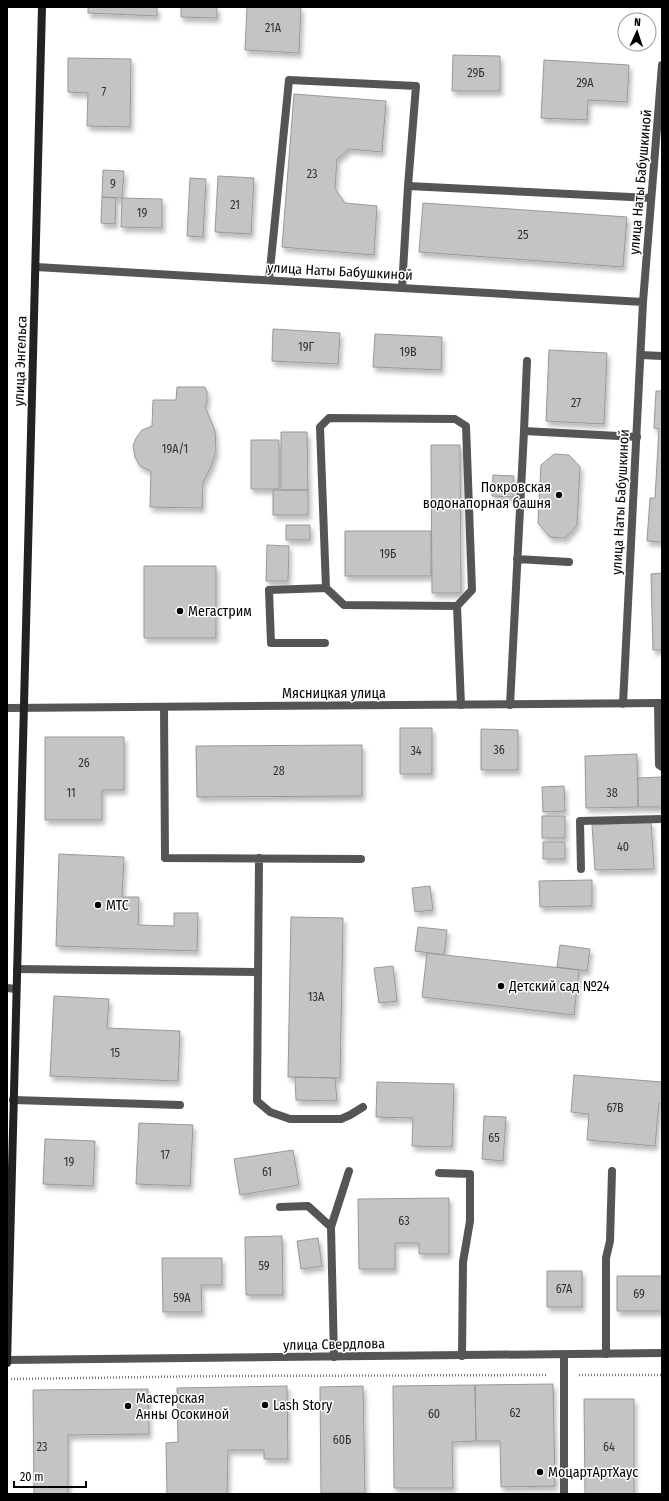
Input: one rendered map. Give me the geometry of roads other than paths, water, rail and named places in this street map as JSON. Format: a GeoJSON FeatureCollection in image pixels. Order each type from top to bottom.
{"type":"FeatureCollection","features":[{"type":"Feature","properties":{"kind":"main road","name":"улица Энгельса"},"geometry":{"type":"LineString","coordinates":[[7,1361],[42,7]]}},
{"type":"Feature","properties":{"kind":"street","name":"улица Наты Бабушкиной"},"geometry":{"type":"LineString","coordinates":[[623,704],[642,355],[643,302],[662,65]]}},
{"type":"Feature","properties":{"kind":"street"},"geometry":{"type":"LineString","coordinates":[[269,280],[288,80],[416,86],[402,288]]}},
{"type":"Feature","properties":{"kind":"street"},"geometry":{"type":"LineString","coordinates":[[408,186],[652,198]]}},
{"type":"Feature","properties":{"kind":"street","name":"улица Наты Бабушкиной"},"geometry":{"type":"LineString","coordinates":[[36,267],[643,302]]}},
{"type":"Feature","properties":{"kind":"street"},"geometry":{"type":"LineString","coordinates":[[642,355],[662,356]]}},
{"type":"Feature","properties":{"kind":"street"},"geometry":{"type":"LineString","coordinates":[[510,705],[527,361]]}},
{"type":"Feature","properties":{"kind":"street"},"geometry":{"type":"LineString","coordinates":[[457,606],[344,605],[326,588],[320,427],[329,418],[455,419],[466,426],[472,590],[457,606],[461,705]]}},
{"type":"Feature","properties":{"kind":"street"},"geometry":{"type":"LineString","coordinates":[[524,431],[637,437]]}},
{"type":"Feature","properties":{"kind":"street"},"geometry":{"type":"LineString","coordinates":[[517,559],[569,562]]}},
{"type":"Feature","properties":{"kind":"street"},"geometry":{"type":"LineString","coordinates":[[325,643],[271,643],[269,590],[326,588]]}},
{"type":"Feature","properties":{"kind":"street"},"geometry":{"type":"LineString","coordinates":[[660,703],[659,765],[662,767]]}},
{"type":"Feature","properties":{"kind":"street","name":"Мясницкая улица"},"geometry":{"type":"LineString","coordinates":[[7,708],[660,703]]}},
{"type":"Feature","properties":{"kind":"street"},"geometry":{"type":"LineString","coordinates":[[164,707],[164,858],[361,859]]}},
{"type":"Feature","properties":{"kind":"street"},"geometry":{"type":"LineString","coordinates":[[581,869],[580,821],[662,819]]}},
{"type":"Feature","properties":{"kind":"street"},"geometry":{"type":"LineString","coordinates":[[259,858],[257,1101],[270,1112],[290,1119],[341,1119],[363,1107]]}},
{"type":"Feature","properties":{"kind":"street"},"geometry":{"type":"LineString","coordinates":[[17,969],[258,972]]}},
{"type":"Feature","properties":{"kind":"street"},"geometry":{"type":"LineString","coordinates":[[7,988],[16,989]]}},
{"type":"Feature","properties":{"kind":"street"},"geometry":{"type":"LineString","coordinates":[[13,1100],[180,1105]]}},
{"type":"Feature","properties":{"kind":"street"},"geometry":{"type":"LineString","coordinates":[[334,1357],[331,1227],[349,1171]]}},
{"type":"Feature","properties":{"kind":"street"},"geometry":{"type":"LineString","coordinates":[[606,1354],[606,1258],[610,1241],[612,1172]]}},
{"type":"Feature","properties":{"kind":"street"},"geometry":{"type":"LineString","coordinates":[[440,1173],[470,1174],[470,1221],[463,1262],[462,1356]]}},
{"type":"Feature","properties":{"kind":"street"},"geometry":{"type":"LineString","coordinates":[[280,1207],[308,1206],[331,1227]]}},
{"type":"Feature","properties":{"kind":"street"},"geometry":{"type":"LineString","coordinates":[[564,1354],[564,1494]]}},
{"type":"Feature","properties":{"kind":"street","name":"улица Свердлова"},"geometry":{"type":"LineString","coordinates":[[7,1361],[662,1354]]}},
{"type":"Feature","properties":{"kind":"place","name":"Покровская водонапорная башня"},"geometry":{"type":"Point","coordinates":[559,495]}},
{"type":"Feature","properties":{"kind":"place","name":"Мегастрим"},"geometry":{"type":"Point","coordinates":[180,611]}},
{"type":"Feature","properties":{"kind":"place","name":"МТС"},"geometry":{"type":"Point","coordinates":[98,905]}},
{"type":"Feature","properties":{"kind":"place","name":"Детский сад №24"},"geometry":{"type":"Point","coordinates":[501,986]}},
{"type":"Feature","properties":{"kind":"place","name":"Lash Story"},"geometry":{"type":"Point","coordinates":[265,1405]}},
{"type":"Feature","properties":{"kind":"place","name":"Мастерская Анны Осокиной"},"geometry":{"type":"Point","coordinates":[128,1406]}},
{"type":"Feature","properties":{"kind":"place","name":"МоцартАртХаус"},"geometry":{"type":"Point","coordinates":[540,1472]}}]}
